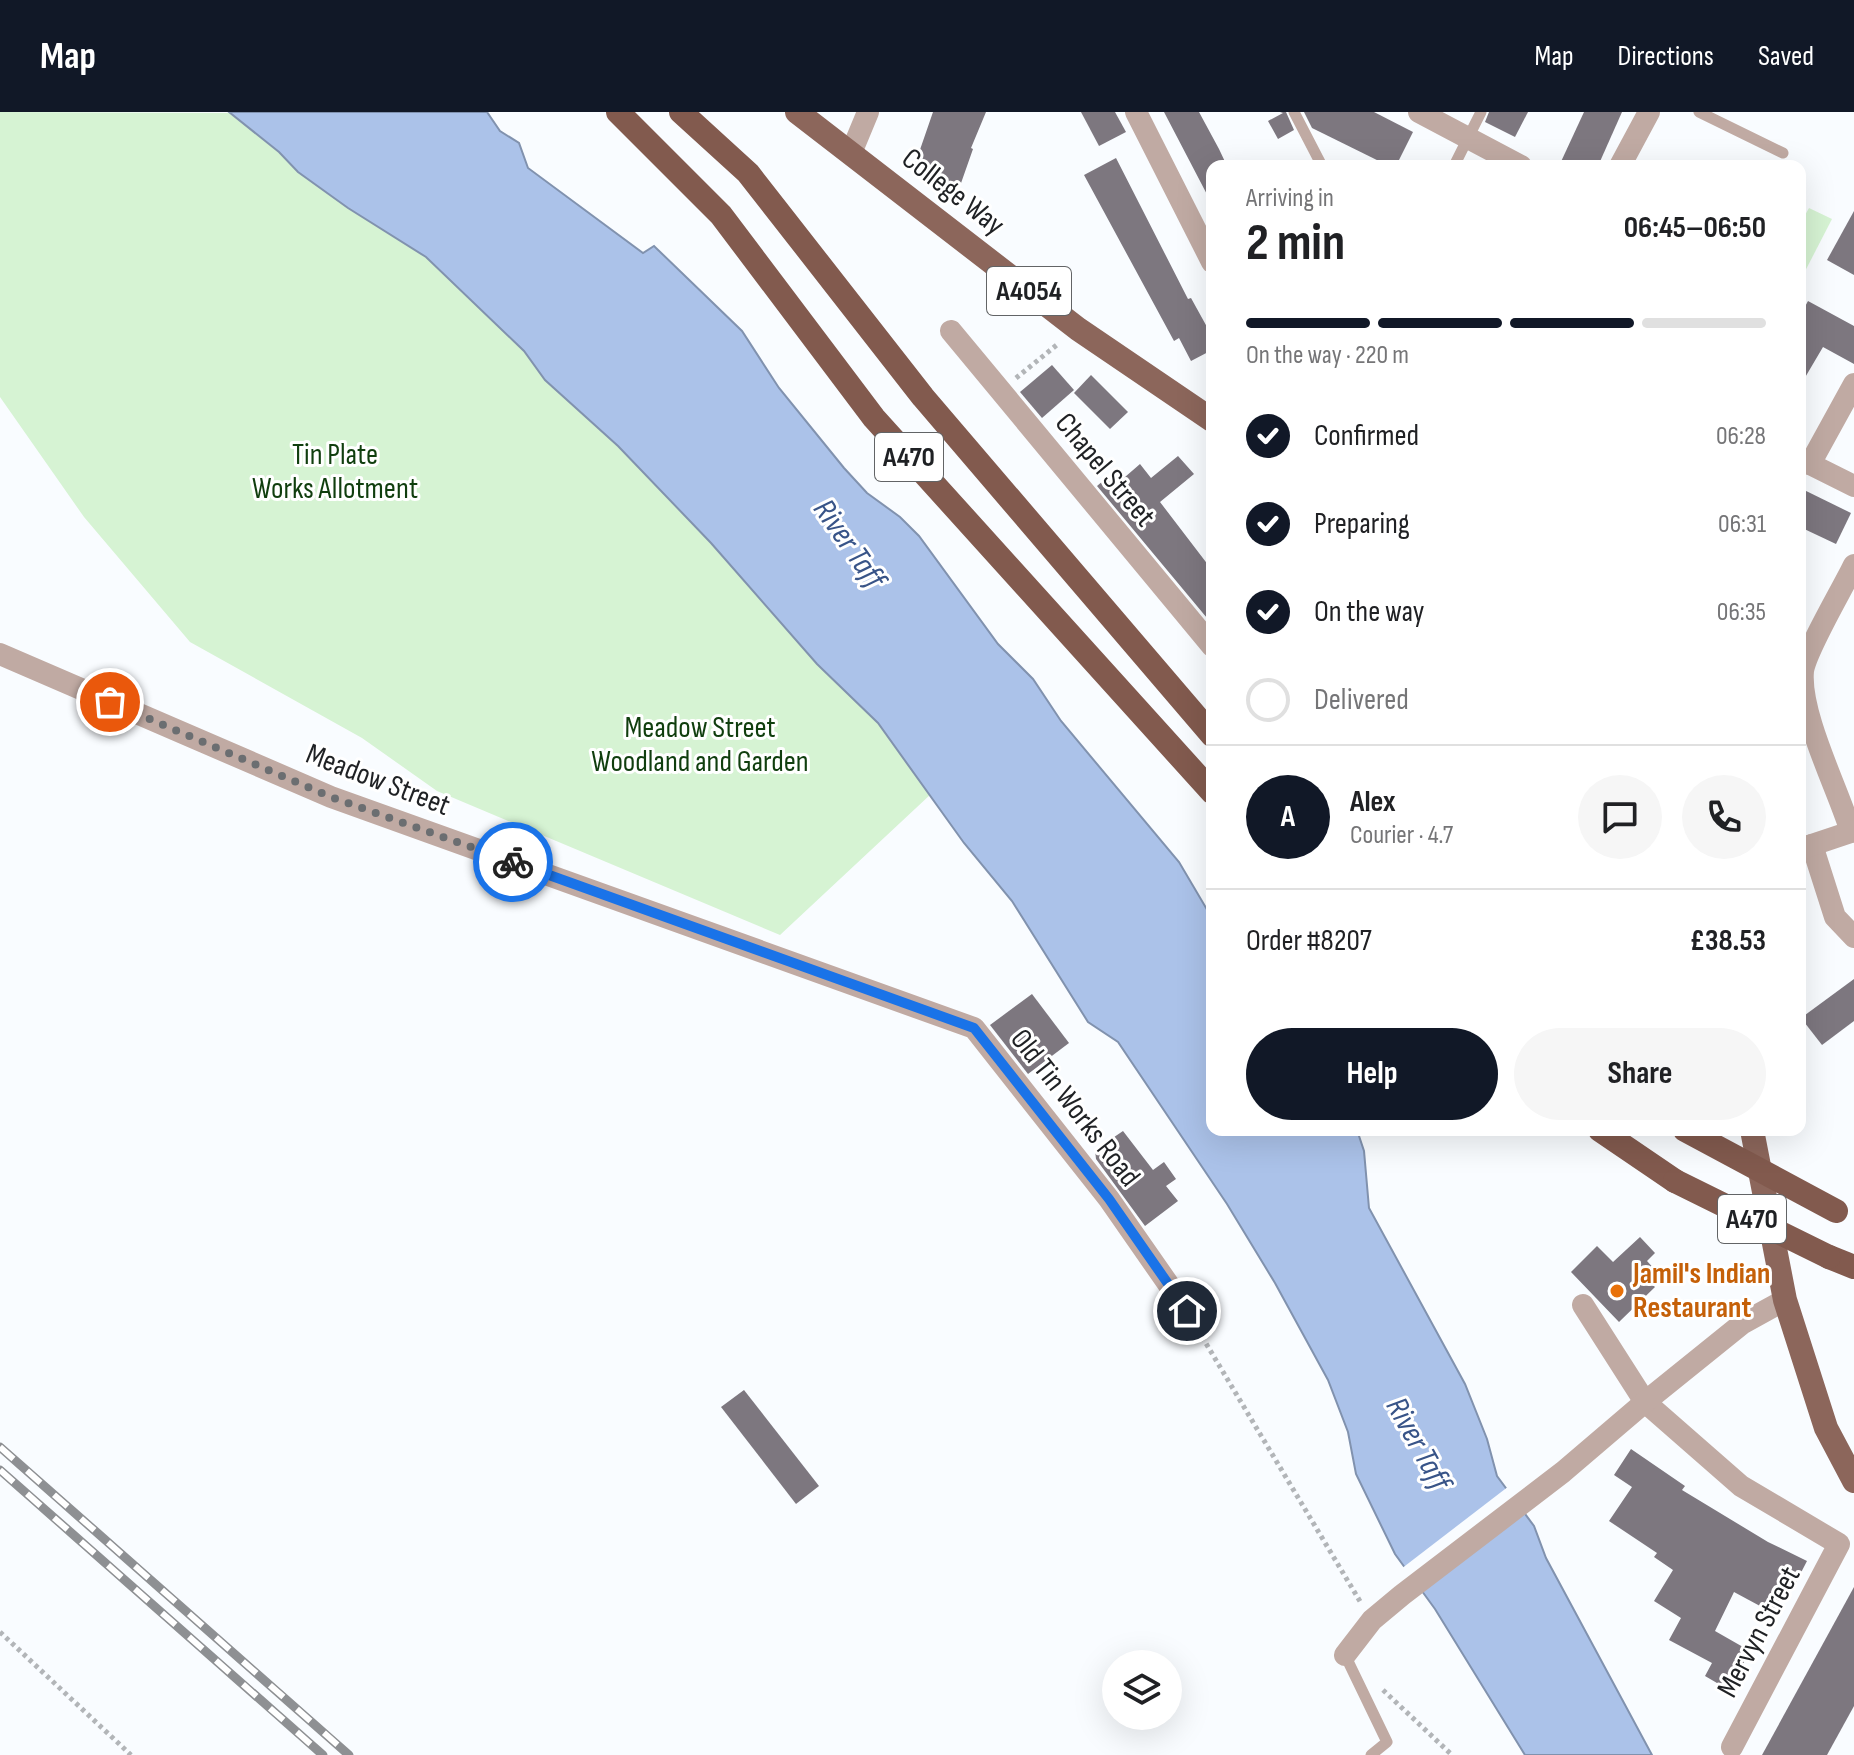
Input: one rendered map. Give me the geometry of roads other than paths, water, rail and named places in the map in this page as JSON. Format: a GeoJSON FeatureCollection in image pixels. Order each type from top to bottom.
{"type":"FeatureCollection","features":[{"type":"Feature","properties":{"kind":"highway","name":"A470"},"geometry":{"type":"LineString","coordinates":[[618,112],[721,215],[874,418],[1206,785]]}},
{"type":"Feature","properties":{"kind":"highway","name":"A470"},"geometry":{"type":"LineString","coordinates":[[681,112],[748,173],[923,397],[1206,728]]}},
{"type":"Feature","properties":{"kind":"highway","name":"A470"},"geometry":{"type":"LineString","coordinates":[[1609,1136],[1675,1181],[1854,1267]]}},
{"type":"Feature","properties":{"kind":"highway","name":"A470"},"geometry":{"type":"LineString","coordinates":[[1696,1136],[1845,1215]]}},
{"type":"Feature","properties":{"kind":"main road","name":"A4054"},"geometry":{"type":"LineString","coordinates":[[797,112],[851,153]]}},
{"type":"Feature","properties":{"kind":"main road","name":"College Way"},"geometry":{"type":"LineString","coordinates":[[851,153],[1078,329],[1206,416]]}},
{"type":"Feature","properties":{"kind":"main road"},"geometry":{"type":"LineString","coordinates":[[1753,1136],[1785,1300],[1826,1428],[1854,1481]]}},
{"type":"Feature","properties":{"kind":"street"},"geometry":{"type":"LineString","coordinates":[[851,153],[868,112]]}},
{"type":"Feature","properties":{"kind":"street"},"geometry":{"type":"LineString","coordinates":[[1136,112],[1206,250]]}},
{"type":"Feature","properties":{"kind":"street"},"geometry":{"type":"LineString","coordinates":[[1419,112],[1509,160]]}},
{"type":"Feature","properties":{"kind":"street"},"geometry":{"type":"LineString","coordinates":[[1623,160],[1649,112]]}},
{"type":"Feature","properties":{"kind":"street","name":"Chapel Street"},"geometry":{"type":"LineString","coordinates":[[951,331],[1206,639]]}},
{"type":"Feature","properties":{"kind":"street"},"geometry":{"type":"LineString","coordinates":[[1806,459],[1854,384]]}},
{"type":"Feature","properties":{"kind":"street"},"geometry":{"type":"LineString","coordinates":[[1806,462],[1854,486]]}},
{"type":"Feature","properties":{"kind":"street"},"geometry":{"type":"LineString","coordinates":[[1806,663],[1854,565]]}},
{"type":"Feature","properties":{"kind":"street","name":"Meadow Street"},"geometry":{"type":"LineString","coordinates":[[0,654],[331,797],[831,977]]}},
{"type":"Feature","properties":{"kind":"street"},"geometry":{"type":"LineString","coordinates":[[1806,699],[1813,727],[1852,832],[1806,847],[1835,917],[1854,937]]}},
{"type":"Feature","properties":{"kind":"street","name":"Old Tin Works Road"},"geometry":{"type":"LineString","coordinates":[[831,977],[974,1028],[1109,1199],[1187,1311]]}},
{"type":"Feature","properties":{"kind":"street"},"geometry":{"type":"LineString","coordinates":[[1345,1655],[1372,1620],[1402,1595],[1563,1472],[1743,1323],[1785,1300]]}},
{"type":"Feature","properties":{"kind":"street"},"geometry":{"type":"LineString","coordinates":[[1583,1305],[1645,1402]]}},
{"type":"Feature","properties":{"kind":"street","name":"Mervyn Street"},"geometry":{"type":"LineString","coordinates":[[1645,1402],[1741,1486],[1839,1544],[1732,1747]]}},
{"type":"Feature","properties":{"kind":"lane"},"geometry":{"type":"LineString","coordinates":[[1294,112],[1319,160]]}},
{"type":"Feature","properties":{"kind":"lane"},"geometry":{"type":"LineString","coordinates":[[1457,160],[1481,112]]}},
{"type":"Feature","properties":{"kind":"lane"},"geometry":{"type":"LineString","coordinates":[[1699,112],[1783,153]]}},
{"type":"Feature","properties":{"kind":"lane"},"geometry":{"type":"LineString","coordinates":[[1345,1655],[1394,1755]]}},
{"type":"Feature","properties":{"kind":"lane"},"geometry":{"type":"LineString","coordinates":[[1371,1755],[1387,1742]]}},
{"type":"Feature","properties":{"kind":"water","name":"River Taff"},"geometry":{"type":"Polygon","coordinates":[[[229,112],[487,112],[500,131],[519,143],[528,168],[643,253],[654,246],[742,331],[779,388],[844,468],[867,493],[900,517],[919,536],[998,644],[1033,679],[1061,721],[1179,862],[1206,908],[1206,1136],[1359,1136],[1364,1151],[1369,1208],[1465,1384],[1487,1439],[1497,1476],[1534,1526],[1546,1558],[1652,1755],[1525,1755],[1435,1609],[1395,1554],[1356,1474],[1348,1432],[1328,1380],[1227,1204],[1118,1042],[1088,1022],[1012,901],[964,843],[878,723],[817,664],[711,543],[618,446],[545,380],[524,351],[426,257],[348,208],[298,172],[279,152],[229,112]]]}},
{"type":"Feature","properties":{"kind":"railway"},"geometry":{"type":"LineString","coordinates":[[0,1447],[349,1755]]}},
{"type":"Feature","properties":{"kind":"railway"},"geometry":{"type":"LineString","coordinates":[[0,1470],[323,1755]]}},
{"type":"Feature","properties":{"kind":"place","name":"Jamil's Indian Restaurant"},"geometry":{"type":"Point","coordinates":[1617,1291]}},
{"type":"Feature","properties":{"kind":"park label","name":"Tin Plate Works Allotment"},"geometry":{"type":"Point","coordinates":[335,472]}},
{"type":"Feature","properties":{"kind":"park label","name":"Meadow Street Woodland and Garden"},"geometry":{"type":"Point","coordinates":[700,745]}}]}
